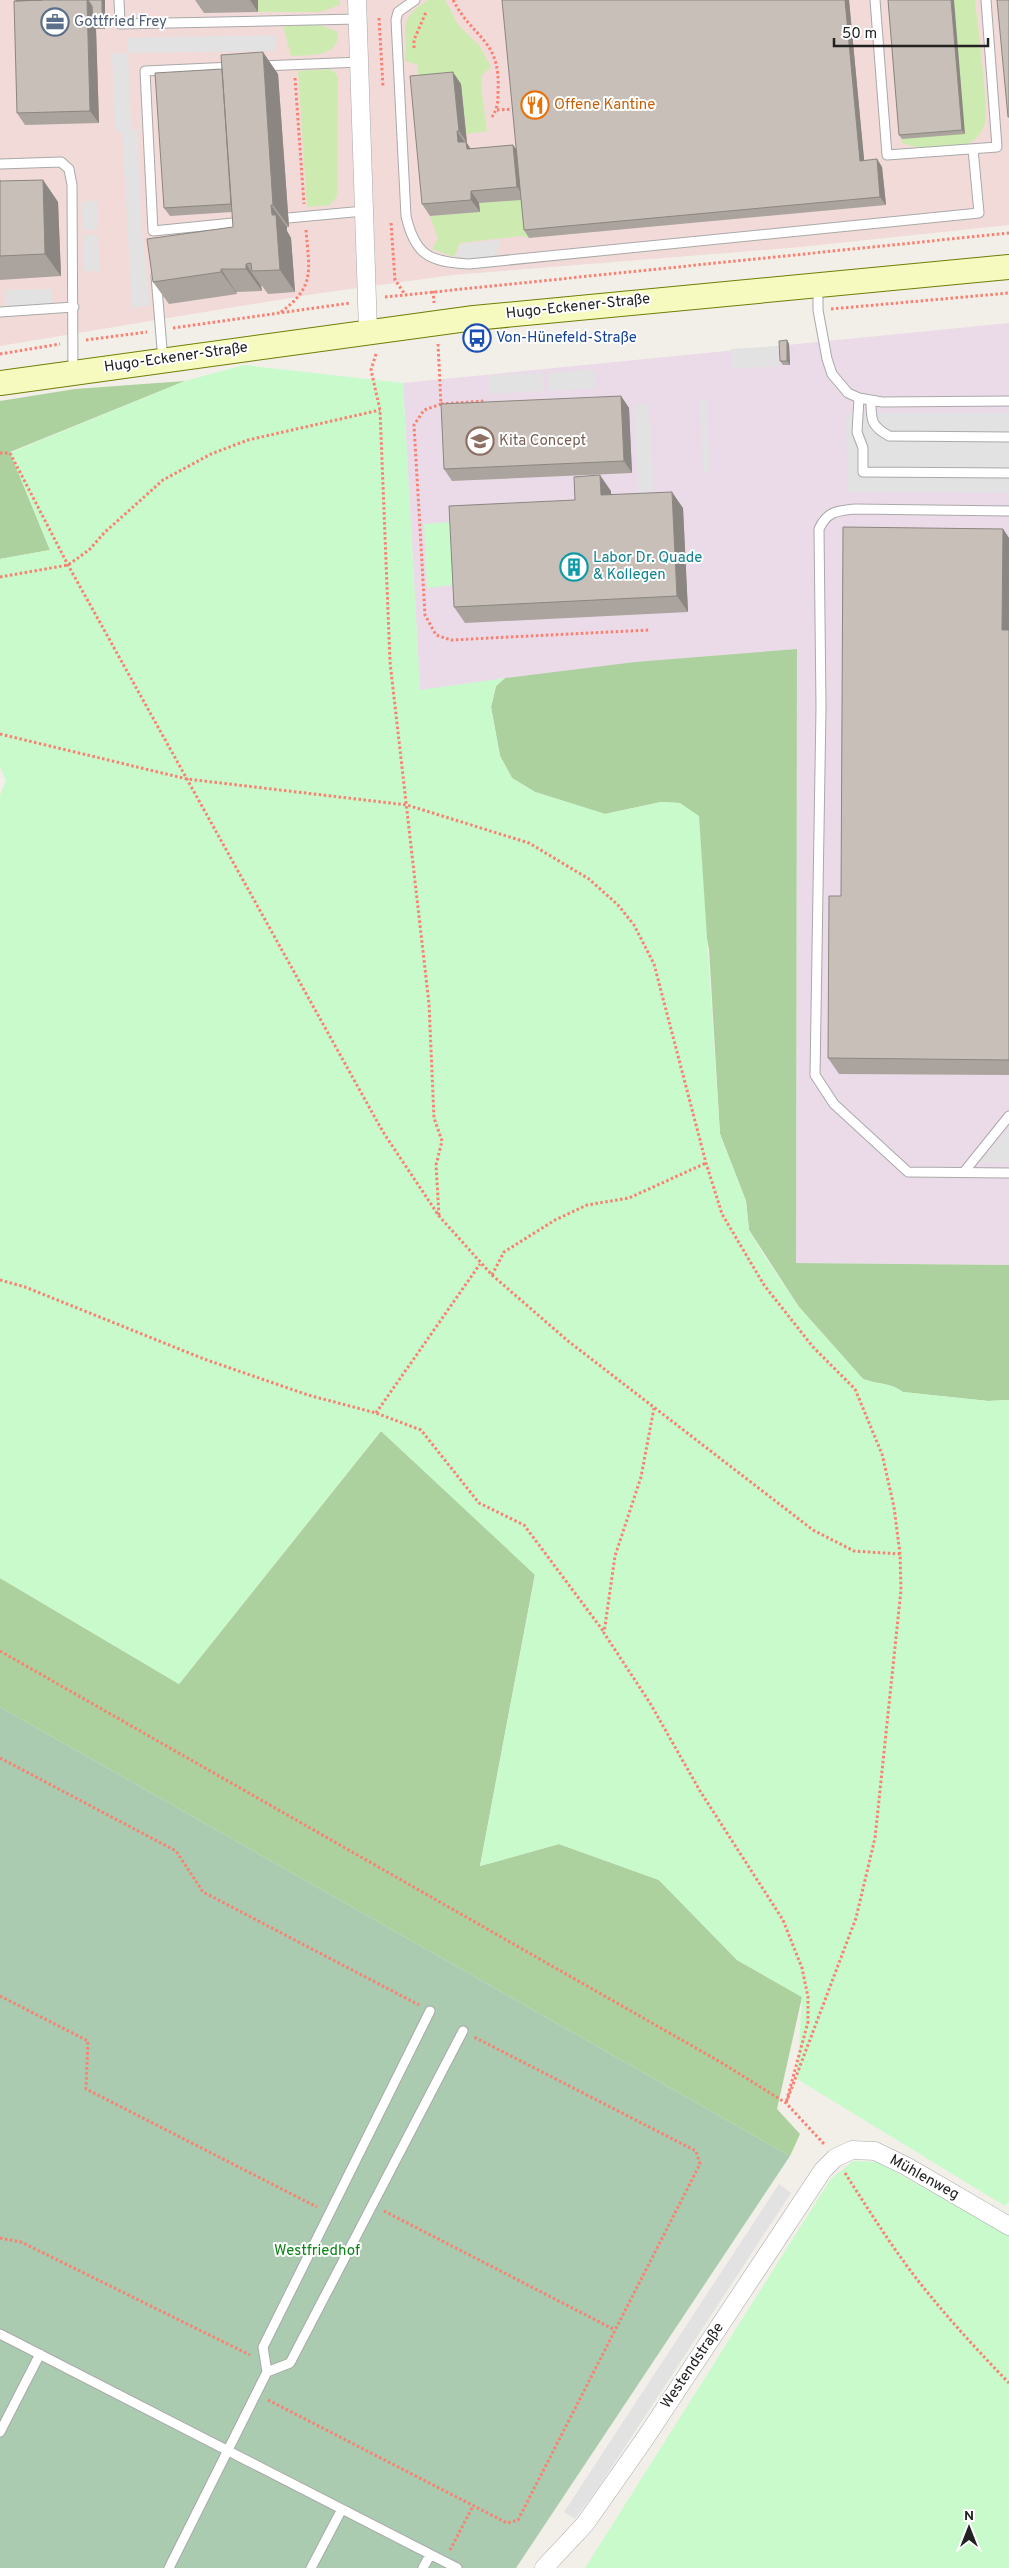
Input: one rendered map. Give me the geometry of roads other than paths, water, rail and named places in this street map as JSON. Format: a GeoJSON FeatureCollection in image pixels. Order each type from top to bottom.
{"type":"FeatureCollection","features":[{"type":"Feature","properties":{"kind":"main road","name":"Hugo-Eckener-Straße"},"geometry":{"type":"LineString","coordinates":[[0,383],[163,361],[372,341],[579,306],[1009,267]]}},
{"type":"Feature","properties":{"kind":"street"},"geometry":{"type":"LineString","coordinates":[[357,0],[361,62],[367,300],[372,341]]}},
{"type":"Feature","properties":{"kind":"street","name":"Mühlenweg"},"geometry":{"type":"LineString","coordinates":[[835,2158],[852,2150],[875,2151],[906,2166],[1009,2226]]}},
{"type":"Feature","properties":{"kind":"street","name":"Westendstraße"},"geometry":{"type":"LineString","coordinates":[[544,2568],[585,2524],[646,2437],[823,2170],[835,2158]]}},
{"type":"Feature","properties":{"kind":"lane"},"geometry":{"type":"LineString","coordinates":[[119,0],[120,24],[358,19]]}},
{"type":"Feature","properties":{"kind":"lane"},"geometry":{"type":"LineString","coordinates":[[415,0],[398,12],[396,20],[406,216],[410,235],[421,252],[441,262],[468,264],[979,213],[972,149]]}},
{"type":"Feature","properties":{"kind":"lane"},"geometry":{"type":"LineString","coordinates":[[875,0],[887,155],[997,147],[986,0]]}},
{"type":"Feature","properties":{"kind":"lane"},"geometry":{"type":"LineString","coordinates":[[254,66],[361,62]]}},
{"type":"Feature","properties":{"kind":"lane"},"geometry":{"type":"LineString","coordinates":[[153,241],[145,71],[244,67]]}},
{"type":"Feature","properties":{"kind":"lane"},"geometry":{"type":"LineString","coordinates":[[0,164],[61,162],[69,169],[72,184],[73,372]]}},
{"type":"Feature","properties":{"kind":"lane"},"geometry":{"type":"LineString","coordinates":[[288,218],[364,211]]}},
{"type":"Feature","properties":{"kind":"lane"},"geometry":{"type":"LineString","coordinates":[[153,231],[246,222]]}},
{"type":"Feature","properties":{"kind":"lane"},"geometry":{"type":"LineString","coordinates":[[156,271],[163,361]]}},
{"type":"Feature","properties":{"kind":"lane"},"geometry":{"type":"LineString","coordinates":[[818,285],[818,310],[822,339],[832,374],[840,385],[859,398],[871,401],[1009,401]]}},
{"type":"Feature","properties":{"kind":"lane"},"geometry":{"type":"LineString","coordinates":[[0,312],[74,307]]}},
{"type":"Feature","properties":{"kind":"lane"},"geometry":{"type":"LineString","coordinates":[[859,398],[857,424],[863,448],[863,472],[1009,473]]}},
{"type":"Feature","properties":{"kind":"lane"},"geometry":{"type":"LineString","coordinates":[[871,401],[871,417],[877,430],[888,436],[1009,437]]}},
{"type":"Feature","properties":{"kind":"lane"},"geometry":{"type":"LineString","coordinates":[[1009,511],[855,509],[836,512],[823,518],[819,529],[820,707],[814,1075],[834,1104],[908,1172],[1009,1173]]}},
{"type":"Feature","properties":{"kind":"lane"},"geometry":{"type":"LineString","coordinates":[[964,1172],[1009,1116]]}},
{"type":"Feature","properties":{"kind":"lane"},"geometry":{"type":"LineString","coordinates":[[169,2568],[230,2450],[256,2394],[266,2367],[263,2347],[430,2011]]}},
{"type":"Feature","properties":{"kind":"lane"},"geometry":{"type":"LineString","coordinates":[[266,2367],[290,2364],[463,2031]]}},
{"type":"Feature","properties":{"kind":"lane"},"geometry":{"type":"LineString","coordinates":[[0,2334],[230,2450],[457,2568]]}},
{"type":"Feature","properties":{"kind":"lane"},"geometry":{"type":"LineString","coordinates":[[0,2432],[40,2354]]}},
{"type":"Feature","properties":{"kind":"lane"},"geometry":{"type":"LineString","coordinates":[[312,2568],[342,2509]]}},
{"type":"Feature","properties":{"kind":"lane"},"geometry":{"type":"LineString","coordinates":[[423,2568],[430,2555]]}},
{"type":"Feature","properties":{"kind":"place","name":"Gottfried Frey"},"geometry":{"type":"Point","coordinates":[55,22]}},
{"type":"Feature","properties":{"kind":"place","name":"Offene Kantine"},"geometry":{"type":"Point","coordinates":[535,105]}},
{"type":"Feature","properties":{"kind":"place","name":"Von-Hünefeld-Straße"},"geometry":{"type":"Point","coordinates":[477,338]}},
{"type":"Feature","properties":{"kind":"place","name":"Kita Concept"},"geometry":{"type":"Point","coordinates":[480,441]}},
{"type":"Feature","properties":{"kind":"place","name":"Labor Dr. Quade & Kollegen"},"geometry":{"type":"Point","coordinates":[574,567]}},
{"type":"Feature","properties":{"kind":"park label","name":"Westfriedhof"},"geometry":{"type":"Point","coordinates":[317,2251]}}]}
